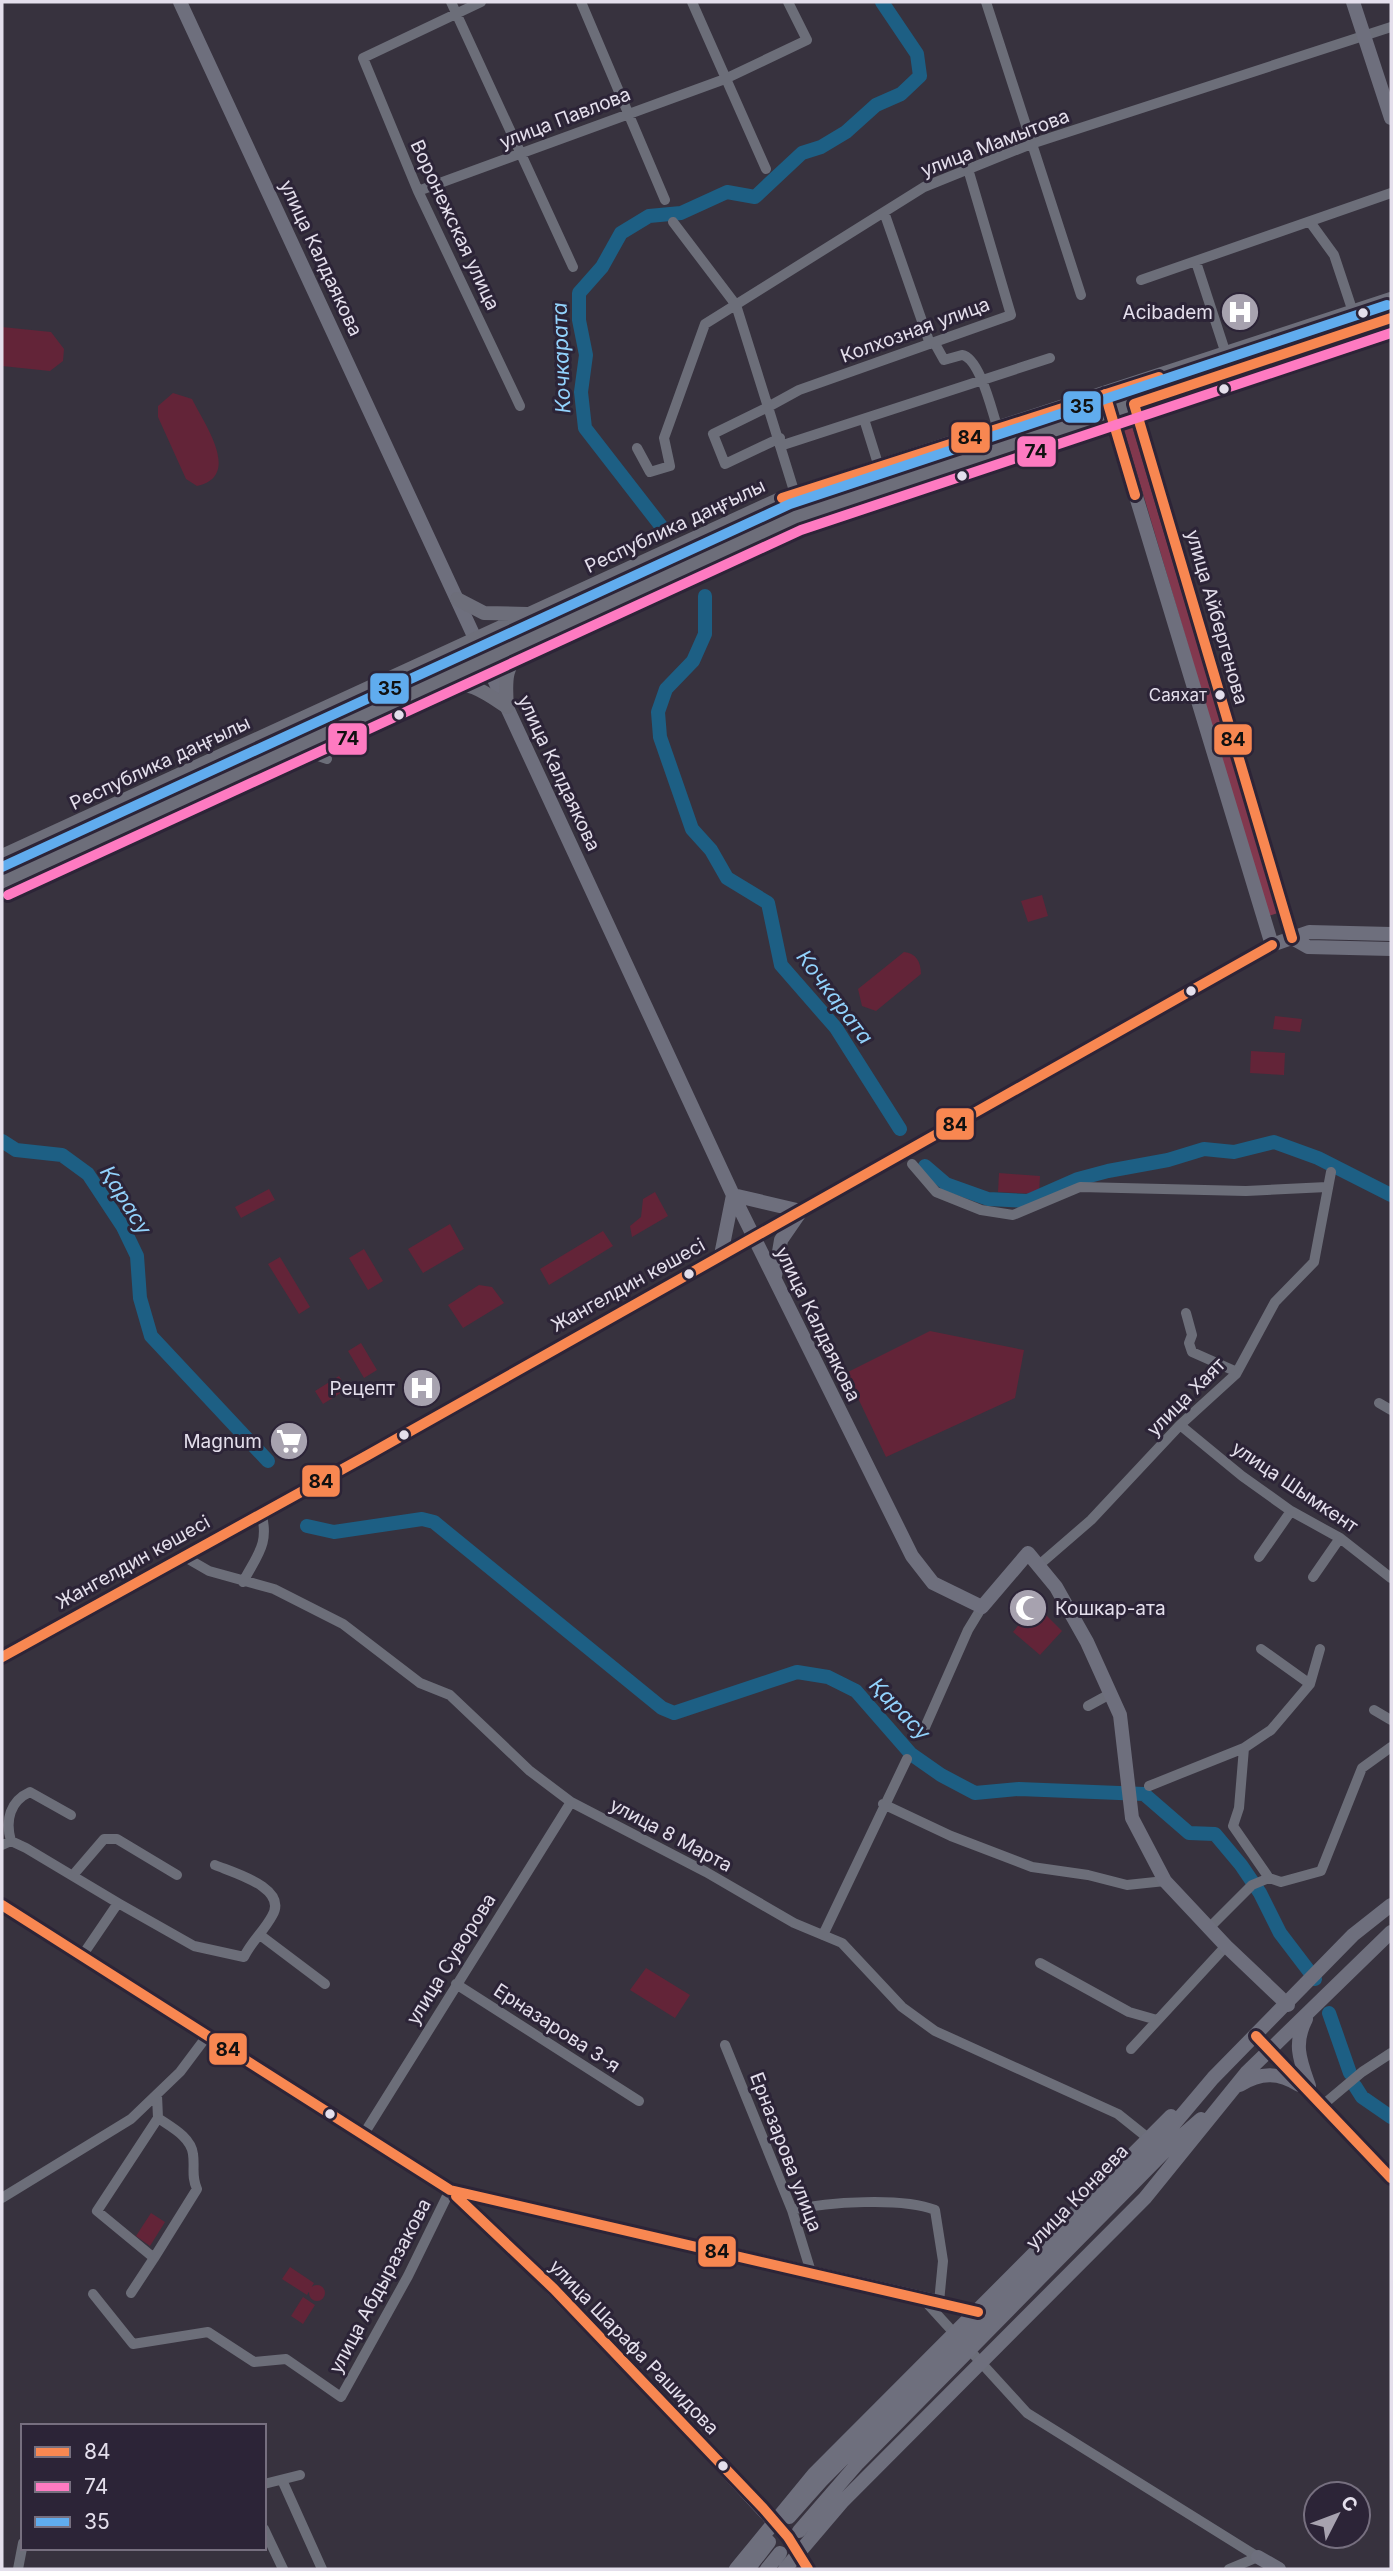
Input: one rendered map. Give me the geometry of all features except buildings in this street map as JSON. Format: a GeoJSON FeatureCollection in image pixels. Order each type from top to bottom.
{"type":"FeatureCollection","features":[{"type":"Feature","properties":{"kind":"main road","name":"улица Калдаякова"},"geometry":{"type":"LineString","coordinates":[[180,2],[733,1195],[775,1276],[842,1419],[912,1556],[933,1583],[982,1607]]}},
{"type":"Feature","properties":{"kind":"main road"},"geometry":{"type":"LineString","coordinates":[[1353,2],[1391,118]]}},
{"type":"Feature","properties":{"kind":"main road"},"geometry":{"type":"LineString","coordinates":[[1374,305],[1391,288]]}},
{"type":"Feature","properties":{"kind":"main road","name":"Республика даңғылы"},"geometry":{"type":"LineString","coordinates":[[2,856],[795,494],[1129,387],[1391,299]]}},
{"type":"Feature","properties":{"kind":"main road"},"geometry":{"type":"LineString","coordinates":[[2,882],[796,517],[1391,317]]}},
{"type":"Feature","properties":{"kind":"main road","name":"улица Айбергенова"},"geometry":{"type":"LineString","coordinates":[[1129,387],[1292,938]]}},
{"type":"Feature","properties":{"kind":"main road"},"geometry":{"type":"LineString","coordinates":[[1105,394],[1272,946]]}},
{"type":"Feature","properties":{"kind":"main road"},"geometry":{"type":"LineString","coordinates":[[457,599],[484,613],[531,614]]}},
{"type":"Feature","properties":{"kind":"main road"},"geometry":{"type":"LineString","coordinates":[[507,707],[505,682],[511,661],[542,634]]}},
{"type":"Feature","properties":{"kind":"main road"},"geometry":{"type":"LineString","coordinates":[[419,691],[458,682],[479,689],[507,707]]}},
{"type":"Feature","properties":{"kind":"main road","name":"Жангелдин көшесі"},"geometry":{"type":"LineString","coordinates":[[2,1657],[368,1455],[1272,946],[1309,932],[1391,934]]}},
{"type":"Feature","properties":{"kind":"main road"},"geometry":{"type":"LineString","coordinates":[[1292,938],[1308,947],[1391,949]]}},
{"type":"Feature","properties":{"kind":"main road"},"geometry":{"type":"LineString","coordinates":[[720,1255],[733,1195],[801,1211],[781,1240],[775,1276]]}},
{"type":"Feature","properties":{"kind":"main road"},"geometry":{"type":"LineString","coordinates":[[982,1607],[1028,1553],[1062,1598],[1120,1716],[1132,1818],[1165,1881],[1208,1928],[1287,2005]]}},
{"type":"Feature","properties":{"kind":"main road","name":"улица Шарафа Рашидова"},"geometry":{"type":"LineString","coordinates":[[2,1905],[362,2137],[450,2190],[575,2311],[758,2505],[774,2521],[793,2533],[789,2559],[808,2569]]}},
{"type":"Feature","properties":{"kind":"main road","name":"улица Конаева"},"geometry":{"type":"LineString","coordinates":[[793,2533],[962,2343],[1164,2136],[1213,2078],[1353,1936],[1391,1905]]}},
{"type":"Feature","properties":{"kind":"main road","name":"улица Конаева"},"geometry":{"type":"LineString","coordinates":[[789,2517],[831,2471],[962,2343],[1226,2095],[1391,1931]]}},
{"type":"Feature","properties":{"kind":"main road"},"geometry":{"type":"LineString","coordinates":[[1312,2007],[1300,2031],[1297,2044],[1298,2055],[1312,2093]]}},
{"type":"Feature","properties":{"kind":"main road"},"geometry":{"type":"LineString","coordinates":[[1256,2036],[1324,2104],[1391,2178]]}},
{"type":"Feature","properties":{"kind":"main road"},"geometry":{"type":"LineString","coordinates":[[1226,2095],[1250,2079],[1277,2075],[1312,2093]]}},
{"type":"Feature","properties":{"kind":"main road"},"geometry":{"type":"LineString","coordinates":[[736,2569],[814,2474],[962,2343],[978,2312],[1148,2138],[1213,2078]]}},
{"type":"Feature","properties":{"kind":"main road","name":"улица Конаева"},"geometry":{"type":"LineString","coordinates":[[789,2559],[843,2501],[1145,2198],[1226,2095]]}},
{"type":"Feature","properties":{"kind":"main road","name":"улица Шарафа Рашидова"},"geometry":{"type":"LineString","coordinates":[[450,2190],[939,2302]]}},
{"type":"Feature","properties":{"kind":"main road"},"geometry":{"type":"LineString","coordinates":[[748,2569],[769,2542]]}},
{"type":"Feature","properties":{"kind":"main road"},"geometry":{"type":"LineString","coordinates":[[1258,2557],[1279,2569]]}},
{"type":"Feature","properties":{"kind":"main road"},"geometry":{"type":"LineString","coordinates":[[767,2569],[789,2559]]}},
{"type":"Feature","properties":{"kind":"street"},"geometry":{"type":"LineString","coordinates":[[451,2],[573,267]]}},
{"type":"Feature","properties":{"kind":"street"},"geometry":{"type":"LineString","coordinates":[[456,13],[481,2]]}},
{"type":"Feature","properties":{"kind":"street"},"geometry":{"type":"LineString","coordinates":[[581,2],[630,111],[665,200]]}},
{"type":"Feature","properties":{"kind":"street"},"geometry":{"type":"LineString","coordinates":[[692,2],[766,169]]}},
{"type":"Feature","properties":{"kind":"street","name":"улица Павлова"},"geometry":{"type":"LineString","coordinates":[[418,191],[523,155],[630,111],[725,79],[807,40],[788,2]]}},
{"type":"Feature","properties":{"kind":"street"},"geometry":{"type":"LineString","coordinates":[[986,2],[1081,295]]}},
{"type":"Feature","properties":{"kind":"street","name":"Воронежская улица"},"geometry":{"type":"LineString","coordinates":[[456,13],[363,58],[418,191],[520,406]]}},
{"type":"Feature","properties":{"kind":"street","name":"улица Мамытова"},"geometry":{"type":"LineString","coordinates":[[637,448],[650,472],[670,466],[664,438],[705,324],[924,187],[1031,144],[1391,27]]}},
{"type":"Feature","properties":{"kind":"street","name":"Колхозная улица"},"geometry":{"type":"LineString","coordinates":[[780,442],[725,464],[713,434],[799,390],[1011,315],[968,169]]}},
{"type":"Feature","properties":{"kind":"street"},"geometry":{"type":"LineString","coordinates":[[1141,280],[1391,193]]}},
{"type":"Feature","properties":{"kind":"street"},"geometry":{"type":"LineString","coordinates":[[884,212],[932,343],[944,360],[968,356],[983,382],[998,429]]}},
{"type":"Feature","properties":{"kind":"street"},"geometry":{"type":"LineString","coordinates":[[673,222],[736,305],[795,494]]}},
{"type":"Feature","properties":{"kind":"street"},"geometry":{"type":"LineString","coordinates":[[1310,222],[1334,255],[1353,312]]}},
{"type":"Feature","properties":{"kind":"street"},"geometry":{"type":"LineString","coordinates":[[1196,262],[1226,354]]}},
{"type":"Feature","properties":{"kind":"street"},"geometry":{"type":"LineString","coordinates":[[780,442],[983,382],[1050,358]]}},
{"type":"Feature","properties":{"kind":"street"},"geometry":{"type":"LineString","coordinates":[[864,419],[879,467]]}},
{"type":"Feature","properties":{"kind":"street"},"geometry":{"type":"LineString","coordinates":[[314,739],[318,756],[327,759]]}},
{"type":"Feature","properties":{"kind":"street"},"geometry":{"type":"LineString","coordinates":[[912,1164],[936,1192],[981,1210],[1013,1215],[1080,1187],[1246,1191],[1327,1187]]}},
{"type":"Feature","properties":{"kind":"street","name":"улица Хаят"},"geometry":{"type":"LineString","coordinates":[[1039,1565],[1091,1520],[1180,1425],[1237,1372],[1275,1302],[1314,1262],[1331,1172]]}},
{"type":"Feature","properties":{"kind":"street"},"geometry":{"type":"LineString","coordinates":[[1186,1313],[1192,1335],[1189,1343],[1192,1352],[1237,1372]]}},
{"type":"Feature","properties":{"kind":"street"},"geometry":{"type":"LineString","coordinates":[[1379,1403],[1391,1410]]}},
{"type":"Feature","properties":{"kind":"street","name":"улица Шымкент"},"geometry":{"type":"LineString","coordinates":[[1180,1425],[1242,1476],[1291,1511],[1340,1538],[1391,1578]]}},
{"type":"Feature","properties":{"kind":"street"},"geometry":{"type":"LineString","coordinates":[[1259,1557],[1291,1511]]}},
{"type":"Feature","properties":{"kind":"street"},"geometry":{"type":"LineString","coordinates":[[243,1582],[265,1541],[261,1512]]}},
{"type":"Feature","properties":{"kind":"street"},"geometry":{"type":"LineString","coordinates":[[1313,1577],[1340,1538]]}},
{"type":"Feature","properties":{"kind":"street","name":"улица 8 Марта"},"geometry":{"type":"LineString","coordinates":[[183,1556],[209,1571],[274,1589],[343,1624],[420,1684],[450,1695],[530,1771],[571,1802],[706,1872],[794,1923],[842,1943],[902,2007],[935,2031],[1118,2114],[1148,2138]]}},
{"type":"Feature","properties":{"kind":"street"},"geometry":{"type":"LineString","coordinates":[[922,1734],[968,1630],[982,1607]]}},
{"type":"Feature","properties":{"kind":"street"},"geometry":{"type":"LineString","coordinates":[[1261,1649],[1310,1684]]}},
{"type":"Feature","properties":{"kind":"street"},"geometry":{"type":"LineString","coordinates":[[1149,1786],[1244,1748],[1271,1730],[1310,1684],[1320,1649]]}},
{"type":"Feature","properties":{"kind":"street"},"geometry":{"type":"LineString","coordinates":[[1088,1706],[1110,1694]]}},
{"type":"Feature","properties":{"kind":"street"},"geometry":{"type":"LineString","coordinates":[[1374,1710],[1391,1720]]}},
{"type":"Feature","properties":{"kind":"street"},"geometry":{"type":"LineString","coordinates":[[1244,1748],[1240,1808],[1233,1826],[1269,1878],[1281,1882],[1321,1871],[1362,1768],[1391,1747]]}},
{"type":"Feature","properties":{"kind":"street"},"geometry":{"type":"LineString","coordinates":[[823,1935],[883,1804],[907,1759]]}},
{"type":"Feature","properties":{"kind":"street"},"geometry":{"type":"LineString","coordinates":[[71,1815],[30,1792],[20,1796],[8,1817],[6,1843],[74,1874],[173,1936],[213,1952],[244,1957],[274,1913],[277,1903],[272,1893],[215,1865]]}},
{"type":"Feature","properties":{"kind":"street","name":"улица Суворова"},"geometry":{"type":"LineString","coordinates":[[362,2137],[571,1802]]}},
{"type":"Feature","properties":{"kind":"street"},"geometry":{"type":"LineString","coordinates":[[883,1804],[951,1836],[1032,1867],[1087,1875],[1127,1885],[1165,1881]]}},
{"type":"Feature","properties":{"kind":"street"},"geometry":{"type":"LineString","coordinates":[[74,1874],[104,1839],[117,1839],[177,1875]]}},
{"type":"Feature","properties":{"kind":"street"},"geometry":{"type":"LineString","coordinates":[[1208,1928],[1254,1884],[1269,1878]]}},
{"type":"Feature","properties":{"kind":"street"},"geometry":{"type":"LineString","coordinates":[[82,1956],[118,1903]]}},
{"type":"Feature","properties":{"kind":"street"},"geometry":{"type":"LineString","coordinates":[[260,1935],[325,1984]]}},
{"type":"Feature","properties":{"kind":"street"},"geometry":{"type":"LineString","coordinates":[[1131,2049],[1226,1946]]}},
{"type":"Feature","properties":{"kind":"street"},"geometry":{"type":"LineString","coordinates":[[1040,1963],[1129,2012],[1157,2020]]}},
{"type":"Feature","properties":{"kind":"street","name":"Ерназарова 3-я"},"geometry":{"type":"LineString","coordinates":[[456,1984],[639,2101]]}},
{"type":"Feature","properties":{"kind":"street"},"geometry":{"type":"LineString","coordinates":[[2,2198],[131,2119],[157,2095],[207,2036]]}},
{"type":"Feature","properties":{"kind":"street","name":"Ерназарова улица"},"geometry":{"type":"LineString","coordinates":[[725,2045],[792,2210],[811,2272]]}},
{"type":"Feature","properties":{"kind":"street"},"geometry":{"type":"LineString","coordinates":[[1324,2104],[1362,2072],[1391,2053]]}},
{"type":"Feature","properties":{"kind":"street"},"geometry":{"type":"LineString","coordinates":[[154,2258],[97,2211],[158,2118],[157,2095]]}},
{"type":"Feature","properties":{"kind":"street"},"geometry":{"type":"LineString","coordinates":[[131,2293],[197,2189],[192,2178],[193,2152],[186,2138],[158,2118]]}},
{"type":"Feature","properties":{"kind":"street","name":"улица Абдыразакова"},"geometry":{"type":"LineString","coordinates":[[93,2294],[133,2344],[208,2332],[254,2362],[286,2359],[341,2397],[408,2276],[450,2190]]}},
{"type":"Feature","properties":{"kind":"street"},"geometry":{"type":"LineString","coordinates":[[792,2210],[844,2201],[935,2210],[943,2261],[939,2302],[978,2312]]}},
{"type":"Feature","properties":{"kind":"street"},"geometry":{"type":"LineString","coordinates":[[922,2298],[1027,2413],[1258,2557]]}},
{"type":"Feature","properties":{"kind":"street"},"geometry":{"type":"LineString","coordinates":[[266,2484],[300,2475]]}},
{"type":"Feature","properties":{"kind":"street"},"geometry":{"type":"LineString","coordinates":[[282,2480],[322,2569]]}},
{"type":"Feature","properties":{"kind":"street"},"geometry":{"type":"LineString","coordinates":[[266,2533],[283,2569]]}},
{"type":"Feature","properties":{"kind":"street"},"geometry":{"type":"LineString","coordinates":[[18,2569],[21,2550]]}},
{"type":"Feature","properties":{"kind":"street"},"geometry":{"type":"LineString","coordinates":[[1229,2569],[1258,2557]]}},
{"type":"Feature","properties":{"kind":"shaded area"},"geometry":{"type":"Polygon","coordinates":[[[1391,306],[1391,311],[1148,393],[1147,388],[1391,306]]]}},
{"type":"Feature","properties":{"kind":"shaded area"},"geometry":{"type":"Polygon","coordinates":[[[2,327],[51,332],[64,349],[63,361],[50,371],[2,366],[2,327]]]}},
{"type":"Feature","properties":{"kind":"shaded area"},"geometry":{"type":"Polygon","coordinates":[[[173,393],[192,399],[216,448],[219,461],[217,472],[210,480],[197,486],[186,479],[158,417],[158,406],[173,393]]]}},
{"type":"Feature","properties":{"kind":"shaded area"},"geometry":{"type":"Polygon","coordinates":[[[1096,404],[1098,409],[788,512],[520,635],[517,629],[786,506],[1096,404]]]}},
{"type":"Feature","properties":{"kind":"shaded area"},"geometry":{"type":"Polygon","coordinates":[[[1131,423],[1278,913],[1268,916],[1123,426],[1131,423]]]}},
{"type":"Feature","properties":{"kind":"shaded area"},"geometry":{"type":"Polygon","coordinates":[[[442,664],[445,670],[2,873],[2,865],[442,664]]]}},
{"type":"Feature","properties":{"kind":"shaded area"},"geometry":{"type":"Polygon","coordinates":[[[1042,895],[1048,916],[1028,922],[1021,901],[1042,895]]]}},
{"type":"Feature","properties":{"kind":"shaded area"},"geometry":{"type":"Polygon","coordinates":[[[904,952],[917,959],[921,974],[876,1011],[862,1006],[858,989],[904,952]]]}},
{"type":"Feature","properties":{"kind":"shaded area"},"geometry":{"type":"Polygon","coordinates":[[[1275,1016],[1302,1019],[1300,1032],[1273,1029],[1275,1016]]]}},
{"type":"Feature","properties":{"kind":"shaded area"},"geometry":{"type":"Polygon","coordinates":[[[1251,1051],[1285,1053],[1284,1075],[1250,1073],[1251,1051]]]}},
{"type":"Feature","properties":{"kind":"shaded area"},"geometry":{"type":"Polygon","coordinates":[[[999,1173],[1040,1176],[1039,1194],[998,1192],[999,1173]]]}},
{"type":"Feature","properties":{"kind":"shaded area"},"geometry":{"type":"Polygon","coordinates":[[[269,1189],[275,1200],[241,1218],[235,1207],[269,1189]]]}},
{"type":"Feature","properties":{"kind":"shaded area"},"geometry":{"type":"Polygon","coordinates":[[[655,1192],[668,1216],[632,1237],[630,1226],[641,1217],[643,1199],[655,1192]]]}},
{"type":"Feature","properties":{"kind":"shaded area"},"geometry":{"type":"Polygon","coordinates":[[[450,1224],[464,1249],[423,1273],[408,1249],[450,1224]]]}},
{"type":"Feature","properties":{"kind":"shaded area"},"geometry":{"type":"Polygon","coordinates":[[[603,1231],[613,1246],[549,1285],[540,1269],[603,1231]]]}},
{"type":"Feature","properties":{"kind":"shaded area"},"geometry":{"type":"Polygon","coordinates":[[[364,1249],[383,1281],[368,1290],[349,1258],[364,1249]]]}},
{"type":"Feature","properties":{"kind":"shaded area"},"geometry":{"type":"Polygon","coordinates":[[[280,1257],[310,1307],[299,1314],[268,1264],[280,1257]]]}},
{"type":"Feature","properties":{"kind":"shaded area"},"geometry":{"type":"Polygon","coordinates":[[[479,1285],[492,1287],[504,1303],[463,1328],[448,1305],[479,1285]]]}},
{"type":"Feature","properties":{"kind":"shaded area"},"geometry":{"type":"Polygon","coordinates":[[[930,1331],[1024,1350],[1015,1398],[886,1457],[846,1373],[930,1331]]]}},
{"type":"Feature","properties":{"kind":"shaded area"},"geometry":{"type":"Polygon","coordinates":[[[361,1343],[377,1370],[364,1378],[348,1351],[361,1343]]]}},
{"type":"Feature","properties":{"kind":"shaded area"},"geometry":{"type":"Polygon","coordinates":[[[339,1376],[347,1389],[323,1404],[315,1391],[339,1376]]]}},
{"type":"Feature","properties":{"kind":"shaded area"},"geometry":{"type":"Polygon","coordinates":[[[1035,1604],[1062,1631],[1040,1655],[1013,1632],[1035,1604]]]}},
{"type":"Feature","properties":{"kind":"shaded area"},"geometry":{"type":"Polygon","coordinates":[[[646,1968],[690,1995],[675,2018],[630,1990],[646,1968]]]}},
{"type":"Feature","properties":{"kind":"shaded area"},"geometry":{"type":"Polygon","coordinates":[[[151,2213],[165,2222],[150,2246],[136,2236],[151,2213]]]}},
{"type":"Feature","properties":{"kind":"shaded area"},"geometry":{"type":"Polygon","coordinates":[[[290,2267],[314,2283],[307,2295],[282,2279],[290,2267]]]}},
{"type":"Feature","properties":{"kind":"shaded area"},"geometry":{"type":"Polygon","coordinates":[[[317,2285],[323,2287],[323,2299],[317,2301],[311,2299],[309,2293],[311,2287],[317,2285]]]}},
{"type":"Feature","properties":{"kind":"shaded area"},"geometry":{"type":"Polygon","coordinates":[[[303,2297],[315,2305],[303,2324],[291,2316],[303,2297]]]}},
{"type":"Feature","properties":{"kind":"waterway","name":"Кочкарата"},"geometry":{"type":"LineString","coordinates":[[661,526],[585,428],[581,392],[586,355],[579,320],[579,293],[602,267],[621,233],[649,216],[681,213],[727,192],[755,197],[802,153],[821,147],[846,132],[876,105],[901,94],[920,76],[917,54],[882,2]]}},
{"type":"Feature","properties":{"kind":"waterway","name":"Кочкарата"},"geometry":{"type":"LineString","coordinates":[[705,596],[705,634],[693,661],[666,689],[658,712],[660,737],[692,829],[711,850],[727,878],[768,903],[781,965],[836,1028],[900,1129]]}},
{"type":"Feature","properties":{"kind":"waterway","name":"Қарасу"},"geometry":{"type":"LineString","coordinates":[[2,1141],[16,1150],[62,1155],[88,1174],[123,1227],[137,1256],[140,1298],[151,1336],[268,1461]]}},
{"type":"Feature","properties":{"kind":"waterway","name":"Кочкарата"},"geometry":{"type":"LineString","coordinates":[[925,1166],[946,1184],[988,1199],[1028,1201],[1078,1179],[1108,1171],[1168,1160],[1204,1149],[1234,1152],[1274,1142],[1318,1158],[1391,1195]]}},
{"type":"Feature","properties":{"kind":"waterway","name":"Қарасу"},"geometry":{"type":"LineString","coordinates":[[307,1526],[334,1532],[422,1519],[434,1522],[662,1708],[674,1713],[797,1672],[828,1677],[856,1691],[911,1754],[941,1775],[975,1793],[1019,1789],[1144,1794],[1189,1833],[1215,1834],[1241,1865],[1260,1893],[1280,1933],[1315,1979]]}},
{"type":"Feature","properties":{"kind":"waterway","name":"Қарасу"},"geometry":{"type":"LineString","coordinates":[[1329,2013],[1350,2073]]}},
{"type":"Feature","properties":{"kind":"waterway","name":"Қарасу"},"geometry":{"type":"LineString","coordinates":[[1355,2086],[1362,2097],[1391,2117]]}},
{"type":"Feature","properties":{"kind":"transit line","name":"35"},"geometry":{"type":"LineString","coordinates":[[2,867],[790,504],[1387,305]]}},
{"type":"Feature","properties":{"kind":"transit line","name":"84"},"geometry":{"type":"LineString","coordinates":[[1292,938],[1134,404],[1391,318]]}},
{"type":"Feature","properties":{"kind":"transit line","name":"74"},"geometry":{"type":"LineString","coordinates":[[8,895],[801,530],[1391,333]]}},
{"type":"Feature","properties":{"kind":"transit line","name":"84"},"geometry":{"type":"LineString","coordinates":[[782,498],[1159,377]]}},
{"type":"Feature","properties":{"kind":"transit line","name":"84"},"geometry":{"type":"LineString","coordinates":[[1105,394],[1135,495]]}},
{"type":"Feature","properties":{"kind":"transit line","name":"84"},"geometry":{"type":"LineString","coordinates":[[2,1657],[368,1455],[1272,945]]}},
{"type":"Feature","properties":{"kind":"transit line","name":"84"},"geometry":{"type":"LineString","coordinates":[[2,1905],[450,2190],[978,2312]]}},
{"type":"Feature","properties":{"kind":"transit line","name":"84"},"geometry":{"type":"LineString","coordinates":[[1256,2036],[1391,2178]]}},
{"type":"Feature","properties":{"kind":"transit line","name":"84"},"geometry":{"type":"LineString","coordinates":[[456,2196],[554,2289],[763,2508],[788,2537],[808,2569]]}},
{"type":"Feature","properties":{"kind":"place","name":"Acibadem"},"geometry":{"type":"Point","coordinates":[1240,312]}},
{"type":"Feature","properties":{"kind":"place","name":"Саяхат"},"geometry":{"type":"Point","coordinates":[1220,695]}},
{"type":"Feature","properties":{"kind":"place","name":"Рецепт"},"geometry":{"type":"Point","coordinates":[422,1388]}},
{"type":"Feature","properties":{"kind":"place","name":"Magnum"},"geometry":{"type":"Point","coordinates":[289,1441]}},
{"type":"Feature","properties":{"kind":"place","name":"Кошкар-ата"},"geometry":{"type":"Point","coordinates":[1028,1608]}}]}
